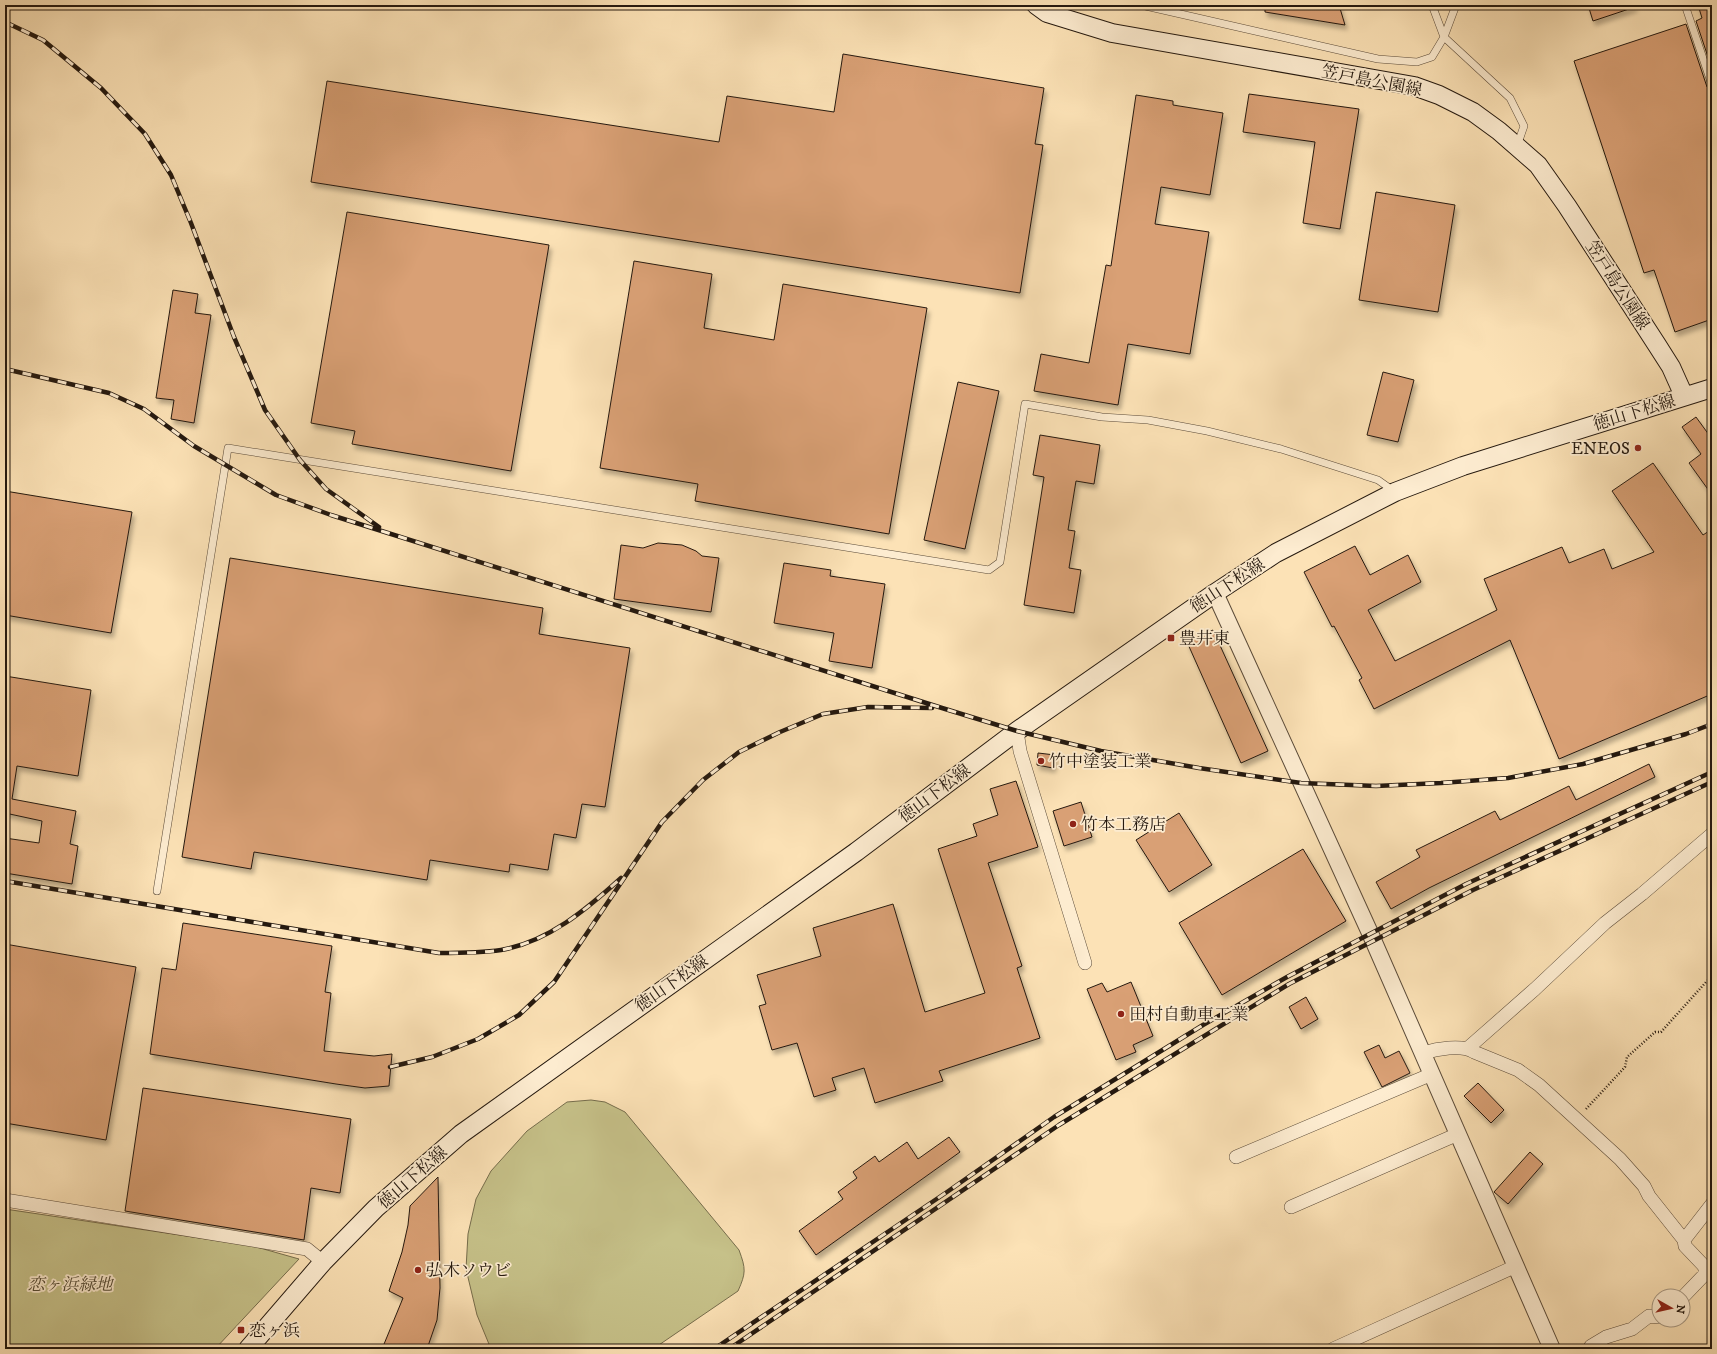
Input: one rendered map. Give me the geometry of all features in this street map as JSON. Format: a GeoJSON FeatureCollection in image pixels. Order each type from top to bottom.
{"type":"FeatureCollection","features":[{"type":"Feature","properties":{"kind":"main road","name":"笠戸島公園線"},"geometry":{"type":"LineString","coordinates":[[1036,5],[1047,13],[1112,33],[1414,86],[1439,95],[1473,112],[1499,131],[1538,165],[1567,206],[1671,367],[1684,396]]}},
{"type":"Feature","properties":{"kind":"main road","name":"徳山下松線"},"geometry":{"type":"LineString","coordinates":[[248,1349],[323,1262],[376,1208],[461,1134],[856,852],[1017,731],[1215,593],[1276,553],[1395,492],[1471,463],[1712,388]]}},
{"type":"Feature","properties":{"kind":"street"},"geometry":{"type":"LineString","coordinates":[[1215,593],[1370,933],[1552,1349]]}},
{"type":"Feature","properties":{"kind":"street"},"geometry":{"type":"LineString","coordinates":[[1017,731],[1020,751],[1085,963]]}},
{"type":"Feature","properties":{"kind":"street"},"geometry":{"type":"LineString","coordinates":[[1468,1048],[1535,989],[1605,922],[1642,894],[1712,834]]}},
{"type":"Feature","properties":{"kind":"street"},"geometry":{"type":"LineString","coordinates":[[1423,1053],[1434,1049],[1468,1048],[1474,1052],[1518,1070],[1539,1085],[1620,1159],[1644,1186],[1649,1196],[1684,1240],[1685,1246],[1704,1266],[1706,1273],[1691,1289]]}},
{"type":"Feature","properties":{"kind":"street"},"geometry":{"type":"LineString","coordinates":[[1236,1157],[1432,1074]]}},
{"type":"Feature","properties":{"kind":"street"},"geometry":{"type":"LineString","coordinates":[[1291,1207],[1458,1134]]}},
{"type":"Feature","properties":{"kind":"street"},"geometry":{"type":"LineString","coordinates":[[5,1200],[307,1250],[323,1262]]}},
{"type":"Feature","properties":{"kind":"street"},"geometry":{"type":"LineString","coordinates":[[1684,1240],[1712,1204]]}},
{"type":"Feature","properties":{"kind":"street"},"geometry":{"type":"LineString","coordinates":[[1334,1349],[1516,1266]]}},
{"type":"Feature","properties":{"kind":"street"},"geometry":{"type":"LineString","coordinates":[[1589,1349],[1590,1346],[1606,1337],[1632,1329],[1649,1316],[1651,1316]]}},
{"type":"Feature","properties":{"kind":"lane"},"geometry":{"type":"LineString","coordinates":[[1140,5],[1378,59],[1417,62],[1432,57],[1444,37],[1456,9],[1456,5]]}},
{"type":"Feature","properties":{"kind":"lane"},"geometry":{"type":"LineString","coordinates":[[1432,5],[1444,37],[1510,98],[1524,126],[1517,147]]}},
{"type":"Feature","properties":{"kind":"lane"},"geometry":{"type":"LineString","coordinates":[[1685,5],[1712,85]]}},
{"type":"Feature","properties":{"kind":"lane"},"geometry":{"type":"LineString","coordinates":[[157,891],[228,448],[989,570],[1000,562],[1025,404],[1102,417],[1148,420],[1207,431],[1281,449],[1378,480],[1395,492]]}},
{"type":"Feature","properties":{"kind":"path"},"geometry":{"type":"LineString","coordinates":[[1576,1119],[1625,1067],[1627,1057],[1655,1032],[1661,1032],[1707,981],[1712,978]]}},
{"type":"Feature","properties":{"kind":"green space"},"geometry":{"type":"Polygon","coordinates":[[[591,1100],[605,1102],[625,1112],[739,1250],[744,1267],[744,1275],[741,1285],[738,1291],[653,1349],[491,1349],[477,1315],[466,1269],[468,1234],[476,1199],[491,1171],[527,1131],[567,1102],[591,1100]]]}},
{"type":"Feature","properties":{"kind":"green space","name":"恋ヶ浜緑地"},"geometry":{"type":"Polygon","coordinates":[[[5,1209],[253,1246],[299,1259],[215,1349],[5,1349],[5,1209]]]}},
{"type":"Feature","properties":{"kind":"building"},"geometry":{"type":"Polygon","coordinates":[[[1265,5],[1339,5],[1345,25],[1265,12],[1265,5]]]}},
{"type":"Feature","properties":{"kind":"building"},"geometry":{"type":"Polygon","coordinates":[[[1588,5],[1635,5],[1635,7],[1593,21],[1588,5]]]}},
{"type":"Feature","properties":{"kind":"building"},"geometry":{"type":"Polygon","coordinates":[[[1698,5],[1712,5],[1712,69],[1696,21],[1702,18],[1698,5]]]}},
{"type":"Feature","properties":{"kind":"building"},"geometry":{"type":"Polygon","coordinates":[[[1686,24],[1707,87],[1712,90],[1712,319],[1675,332],[1654,270],[1644,273],[1574,61],[1686,24]]]}},
{"type":"Feature","properties":{"kind":"building"},"geometry":{"type":"Polygon","coordinates":[[[843,54],[1044,88],[1035,144],[1043,145],[1020,293],[311,182],[327,81],[719,142],[727,96],[834,112],[843,54]]]}},
{"type":"Feature","properties":{"kind":"building"},"geometry":{"type":"Polygon","coordinates":[[[1249,94],[1359,109],[1340,229],[1303,223],[1315,142],[1243,132],[1249,94]]]}},
{"type":"Feature","properties":{"kind":"building"},"geometry":{"type":"Polygon","coordinates":[[[1136,95],[1173,101],[1173,105],[1223,113],[1210,195],[1161,187],[1155,224],[1209,232],[1190,354],[1128,344],[1118,405],[1034,391],[1041,354],[1089,363],[1106,265],[1111,266],[1136,95]]]}},
{"type":"Feature","properties":{"kind":"building"},"geometry":{"type":"Polygon","coordinates":[[[1376,192],[1455,205],[1438,312],[1359,300],[1376,192]]]}},
{"type":"Feature","properties":{"kind":"building"},"geometry":{"type":"Polygon","coordinates":[[[347,212],[549,245],[511,471],[352,444],[355,431],[311,423],[347,212]]]}},
{"type":"Feature","properties":{"kind":"building"},"geometry":{"type":"Polygon","coordinates":[[[634,261],[712,274],[704,328],[774,340],[783,284],[927,308],[889,534],[695,501],[698,484],[600,468],[634,261]]]}},
{"type":"Feature","properties":{"kind":"building"},"geometry":{"type":"Polygon","coordinates":[[[173,290],[198,294],[195,313],[211,315],[194,423],[171,419],[174,400],[156,398],[173,290]]]}},
{"type":"Feature","properties":{"kind":"building"},"geometry":{"type":"Polygon","coordinates":[[[1383,372],[1414,380],[1398,442],[1367,435],[1383,372]]]}},
{"type":"Feature","properties":{"kind":"building"},"geometry":{"type":"Polygon","coordinates":[[[958,382],[999,391],[965,549],[924,540],[958,382]]]}},
{"type":"Feature","properties":{"kind":"building"},"geometry":{"type":"Polygon","coordinates":[[[1696,417],[1712,439],[1712,495],[1689,463],[1701,454],[1682,427],[1696,417]]]}},
{"type":"Feature","properties":{"kind":"building"},"geometry":{"type":"Polygon","coordinates":[[[1040,435],[1100,445],[1094,484],[1076,481],[1068,530],[1075,531],[1069,568],[1081,570],[1074,613],[1024,605],[1044,477],[1033,475],[1040,435]]]}},
{"type":"Feature","properties":{"kind":"building"},"geometry":{"type":"Polygon","coordinates":[[[1653,463],[1703,535],[1712,529],[1712,694],[1559,759],[1510,640],[1374,709],[1359,680],[1362,678],[1334,626],[1332,627],[1304,572],[1355,546],[1370,575],[1408,555],[1421,582],[1368,610],[1395,661],[1497,610],[1484,579],[1562,547],[1569,563],[1604,549],[1612,569],[1654,552],[1612,491],[1653,463]]]}},
{"type":"Feature","properties":{"kind":"building"},"geometry":{"type":"Polygon","coordinates":[[[5,491],[132,512],[111,633],[5,615],[5,491]]]}},
{"type":"Feature","properties":{"kind":"building"},"geometry":{"type":"Polygon","coordinates":[[[658,543],[682,545],[696,551],[702,556],[719,558],[711,612],[614,599],[621,545],[643,548],[658,543]]]}},
{"type":"Feature","properties":{"kind":"building"},"geometry":{"type":"Polygon","coordinates":[[[230,558],[543,608],[539,634],[630,648],[605,807],[582,804],[576,838],[554,834],[548,870],[510,864],[509,872],[430,860],[427,880],[254,852],[251,869],[182,857],[230,558]]]}},
{"type":"Feature","properties":{"kind":"building"},"geometry":{"type":"Polygon","coordinates":[[[784,563],[831,570],[830,576],[885,584],[872,668],[829,661],[834,633],[774,623],[784,563]]]}},
{"type":"Feature","properties":{"kind":"building"},"geometry":{"type":"Polygon","coordinates":[[[1213,630],[1268,751],[1241,763],[1187,642],[1213,630]]]}},
{"type":"Feature","properties":{"kind":"building"},"geometry":{"type":"Polygon","coordinates":[[[5,676],[91,690],[78,776],[17,766],[12,799],[76,811],[70,844],[78,846],[72,884],[5,873],[5,838],[39,843],[42,821],[5,813],[5,676]]]}},
{"type":"Feature","properties":{"kind":"building","name":"竹中塗装工業"},"geometry":{"type":"Polygon","coordinates":[[[1038,753],[1055,755],[1053,768],[1037,765],[1038,753]]]}},
{"type":"Feature","properties":{"kind":"building"},"geometry":{"type":"Polygon","coordinates":[[[1649,764],[1655,777],[1429,888],[1391,909],[1376,882],[1420,857],[1416,850],[1495,811],[1500,820],[1569,786],[1576,800],[1649,764]]]}},
{"type":"Feature","properties":{"kind":"building"},"geometry":{"type":"Polygon","coordinates":[[[1016,781],[1038,847],[988,863],[1022,966],[1017,968],[1040,1038],[939,1071],[943,1081],[875,1103],[864,1068],[832,1078],[836,1090],[814,1097],[797,1043],[772,1050],[759,1006],[766,1004],[757,975],[821,956],[813,928],[893,904],[925,1012],[985,993],[938,849],[977,836],[973,824],[998,815],[990,789],[1016,781]]]}},
{"type":"Feature","properties":{"kind":"building","name":"竹本工務店"},"geometry":{"type":"Polygon","coordinates":[[[1081,802],[1092,837],[1064,846],[1053,811],[1081,802]]]}},
{"type":"Feature","properties":{"kind":"building"},"geometry":{"type":"Polygon","coordinates":[[[1179,813],[1212,865],[1169,892],[1136,840],[1179,813]]]}},
{"type":"Feature","properties":{"kind":"building"},"geometry":{"type":"Polygon","coordinates":[[[1303,849],[1346,921],[1222,995],[1179,923],[1303,849]]]}},
{"type":"Feature","properties":{"kind":"building"},"geometry":{"type":"Polygon","coordinates":[[[183,923],[332,946],[325,992],[331,993],[324,1051],[374,1056],[392,1054],[389,1086],[365,1088],[150,1054],[162,968],[176,970],[183,923]]]}},
{"type":"Feature","properties":{"kind":"building"},"geometry":{"type":"Polygon","coordinates":[[[5,944],[136,967],[106,1140],[5,1123],[5,944]]]}},
{"type":"Feature","properties":{"kind":"building","name":"田村自動車工業"},"geometry":{"type":"Polygon","coordinates":[[[1131,982],[1153,1036],[1133,1045],[1136,1052],[1116,1060],[1087,989],[1102,983],[1107,992],[1131,982]]]}},
{"type":"Feature","properties":{"kind":"building"},"geometry":{"type":"Polygon","coordinates":[[[1306,997],[1318,1019],[1301,1029],[1289,1007],[1306,997]]]}},
{"type":"Feature","properties":{"kind":"building"},"geometry":{"type":"Polygon","coordinates":[[[1379,1045],[1385,1058],[1399,1051],[1410,1073],[1382,1087],[1364,1052],[1379,1045]]]}},
{"type":"Feature","properties":{"kind":"building"},"geometry":{"type":"Polygon","coordinates":[[[1478,1083],[1504,1110],[1491,1123],[1464,1096],[1478,1083]]]}},
{"type":"Feature","properties":{"kind":"building"},"geometry":{"type":"Polygon","coordinates":[[[143,1088],[351,1119],[340,1193],[311,1188],[304,1240],[125,1211],[143,1088]]]}},
{"type":"Feature","properties":{"kind":"building"},"geometry":{"type":"Polygon","coordinates":[[[949,1137],[960,1152],[816,1255],[799,1231],[843,1199],[838,1192],[857,1178],[853,1172],[875,1156],[879,1162],[907,1142],[918,1159],[949,1137]]]}},
{"type":"Feature","properties":{"kind":"building"},"geometry":{"type":"Polygon","coordinates":[[[1530,1152],[1543,1164],[1508,1204],[1494,1192],[1530,1152]]]}},
{"type":"Feature","properties":{"kind":"building","name":"弘木ソウビ"},"geometry":{"type":"Polygon","coordinates":[[[438,1177],[440,1288],[437,1320],[427,1349],[382,1349],[403,1298],[389,1291],[402,1252],[408,1225],[410,1206],[438,1177]]]}},
{"type":"Feature","properties":{"kind":"railway"},"geometry":{"type":"LineString","coordinates":[[5,22],[43,40],[101,88],[145,134],[171,175],[191,223],[234,337],[265,410],[300,460],[326,489],[379,527]]}},
{"type":"Feature","properties":{"kind":"railway"},"geometry":{"type":"LineString","coordinates":[[5,369],[109,393],[144,409],[194,446],[276,495],[331,515],[1017,731],[1101,751],[1199,768],[1301,783],[1376,786],[1508,778],[1583,764],[1686,734],[1712,724]]}},
{"type":"Feature","properties":{"kind":"railway"},"geometry":{"type":"LineString","coordinates":[[390,1067],[432,1057],[478,1039],[519,1015],[554,982],[662,822],[703,780],[739,752],[780,732],[823,714],[868,707],[932,708]]}},
{"type":"Feature","properties":{"kind":"railway"},"geometry":{"type":"LineString","coordinates":[[714,1349],[947,1192],[1054,1117],[1203,1025],[1287,977],[1466,884],[1712,772]]}},
{"type":"Feature","properties":{"kind":"railway"},"geometry":{"type":"LineString","coordinates":[[729,1349],[1059,1125],[1289,984],[1473,890],[1712,782]]}},
{"type":"Feature","properties":{"kind":"railway"},"geometry":{"type":"LineString","coordinates":[[5,881],[439,953],[447,953],[501,950],[535,940],[566,923],[595,901],[621,878]]}},
{"type":"Feature","properties":{"kind":"place","name":"ENEOS"},"geometry":{"type":"Point","coordinates":[1638,448]}},
{"type":"Feature","properties":{"kind":"place","name":"豊井東"},"geometry":{"type":"Point","coordinates":[1171,638]}},
{"type":"Feature","properties":{"kind":"place","name":"竹中塗装工業"},"geometry":{"type":"Point","coordinates":[1041,761]}},
{"type":"Feature","properties":{"kind":"place","name":"竹本工務店"},"geometry":{"type":"Point","coordinates":[1073,824]}},
{"type":"Feature","properties":{"kind":"place","name":"田村自動車工業"},"geometry":{"type":"Point","coordinates":[1121,1014]}},
{"type":"Feature","properties":{"kind":"place","name":"弘木ソウビ"},"geometry":{"type":"Point","coordinates":[418,1270]}},
{"type":"Feature","properties":{"kind":"place","name":"恋ヶ浜"},"geometry":{"type":"Point","coordinates":[241,1330]}}]}
